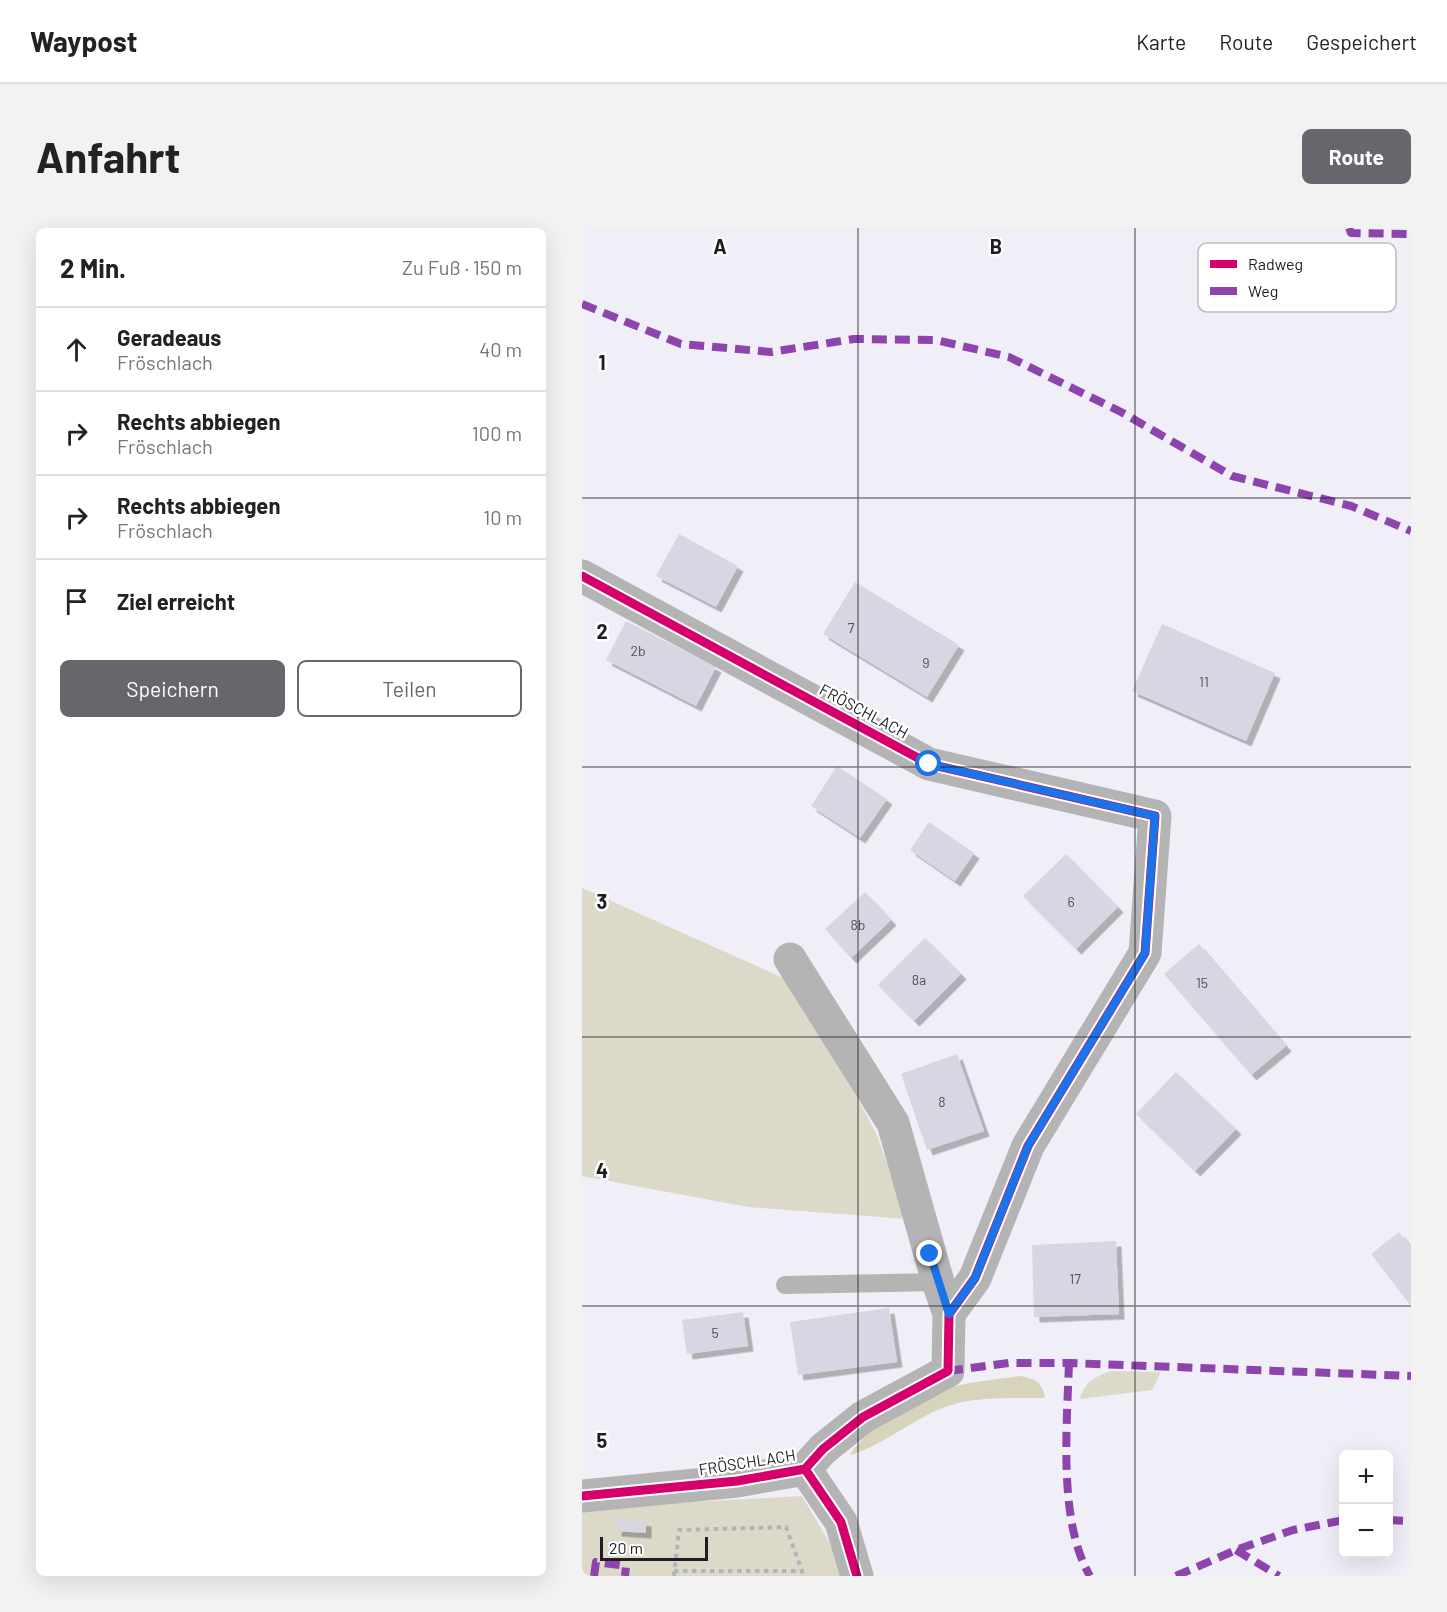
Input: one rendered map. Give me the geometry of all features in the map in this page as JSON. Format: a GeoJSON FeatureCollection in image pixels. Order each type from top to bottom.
{"type":"FeatureCollection","features":[{"type":"Feature","properties":{"kind":"street","name":"FRÖSCHLACH"},"geometry":{"type":"LineString","coordinates":[[582,576],[929,764],[1155,816],[1145,953],[1028,1146],[975,1278],[949,1314]]}},
{"type":"Feature","properties":{"kind":"street","name":"FRÖSCHLACH"},"geometry":{"type":"LineString","coordinates":[[582,1496],[737,1481],[805,1469],[824,1449],[863,1417],[948,1371],[949,1314],[893,1123],[790,959]]}},
{"type":"Feature","properties":{"kind":"street"},"geometry":{"type":"LineString","coordinates":[[805,1469],[841,1522],[857,1576]]}},
{"type":"Feature","properties":{"kind":"lane"},"geometry":{"type":"LineString","coordinates":[[785,1285],[938,1282]]}},
{"type":"Feature","properties":{"kind":"path"},"geometry":{"type":"LineString","coordinates":[[786,1527],[802,1573],[771,1573],[674,1574],[679,1530],[786,1527]]}},
{"type":"Feature","properties":{"kind":"shaded area"},"geometry":{"type":"Polygon","coordinates":[[[582,888],[788,980],[844,1073],[877,1135],[906,1219],[748,1207],[582,1176],[582,888]]]}},
{"type":"Feature","properties":{"kind":"shaded area"},"geometry":{"type":"Polygon","coordinates":[[[1111,1371],[1161,1372],[1152,1390],[1080,1399],[1091,1380],[1111,1371]]]}},
{"type":"Feature","properties":{"kind":"shaded area"},"geometry":{"type":"Polygon","coordinates":[[[1020,1376],[1030,1378],[1040,1384],[1045,1398],[989,1399],[958,1403],[930,1414],[877,1444],[850,1455],[875,1428],[922,1399],[953,1387],[1020,1376]]]}},
{"type":"Feature","properties":{"kind":"shaded area"},"geometry":{"type":"Polygon","coordinates":[[[802,1496],[845,1569],[846,1576],[582,1576],[582,1508],[802,1496]]]}},
{"type":"Feature","properties":{"kind":"building"},"geometry":{"type":"Polygon","coordinates":[[[679,534],[738,566],[716,607],[656,576],[679,534]]]}},
{"type":"Feature","properties":{"kind":"building"},"geometry":{"type":"Polygon","coordinates":[[[855,582],[959,645],[927,697],[823,634],[855,582]]]}},
{"type":"Feature","properties":{"kind":"building"},"geometry":{"type":"Polygon","coordinates":[[[626,621],[716,667],[696,706],[606,660],[626,621]]]}},
{"type":"Feature","properties":{"kind":"building"},"geometry":{"type":"Polygon","coordinates":[[[1162,624],[1275,673],[1246,741],[1132,691],[1162,624]]]}},
{"type":"Feature","properties":{"kind":"building"},"geometry":{"type":"Polygon","coordinates":[[[837,766],[887,799],[860,838],[811,806],[837,766]]]}},
{"type":"Feature","properties":{"kind":"building"},"geometry":{"type":"Polygon","coordinates":[[[929,822],[974,853],[955,881],[910,850],[929,822]]]}},
{"type":"Feature","properties":{"kind":"building"},"geometry":{"type":"Polygon","coordinates":[[[1066,854],[1118,907],[1076,949],[1023,896],[1066,854]]]}},
{"type":"Feature","properties":{"kind":"building"},"geometry":{"type":"Polygon","coordinates":[[[865,892],[891,920],[851,958],[825,929],[865,892]]]}},
{"type":"Feature","properties":{"kind":"building"},"geometry":{"type":"Polygon","coordinates":[[[925,938],[961,974],[914,1021],[878,985],[925,938]]]}},
{"type":"Feature","properties":{"kind":"building"},"geometry":{"type":"Polygon","coordinates":[[[1199,944],[1286,1046],[1251,1075],[1164,974],[1199,944]]]}},
{"type":"Feature","properties":{"kind":"building"},"geometry":{"type":"Polygon","coordinates":[[[957,1054],[984,1131],[927,1150],[901,1074],[957,1054]]]}},
{"type":"Feature","properties":{"kind":"building"},"geometry":{"type":"Polygon","coordinates":[[[1176,1072],[1236,1129],[1195,1171],[1136,1114],[1176,1072]]]}},
{"type":"Feature","properties":{"kind":"building"},"geometry":{"type":"Polygon","coordinates":[[[1399,1232],[1411,1247],[1411,1306],[1371,1254],[1399,1232]]]}},
{"type":"Feature","properties":{"kind":"building"},"geometry":{"type":"Polygon","coordinates":[[[1116,1241],[1119,1314],[1034,1317],[1032,1245],[1116,1241]]]}},
{"type":"Feature","properties":{"kind":"building"},"geometry":{"type":"Polygon","coordinates":[[[889,1308],[897,1362],[798,1375],[790,1322],[889,1308]]]}},
{"type":"Feature","properties":{"kind":"building"},"geometry":{"type":"Polygon","coordinates":[[[743,1312],[748,1346],[687,1354],[682,1320],[743,1312]]]}},
{"type":"Feature","properties":{"kind":"building"},"geometry":{"type":"Polygon","coordinates":[[[617,1519],[646,1521],[646,1533],[616,1531],[617,1519]]]}},
{"type":"Feature","properties":{"kind":"marked path"},"geometry":{"type":"LineString","coordinates":[[1349,228],[1351,233],[1411,234]]}},
{"type":"Feature","properties":{"kind":"marked path"},"geometry":{"type":"LineString","coordinates":[[582,304],[681,344],[771,352],[854,339],[936,340],[1009,357],[1121,412],[1232,476],[1351,506],[1411,531]]}},
{"type":"Feature","properties":{"kind":"marked path"},"geometry":{"type":"LineString","coordinates":[[948,1371],[1009,1363],[1069,1363],[1411,1376]]}},
{"type":"Feature","properties":{"kind":"marked path"},"geometry":{"type":"LineString","coordinates":[[1069,1363],[1066,1443],[1069,1501],[1073,1529],[1080,1554],[1090,1576]]}},
{"type":"Feature","properties":{"kind":"marked path"},"geometry":{"type":"LineString","coordinates":[[1393,1520],[1411,1521]]}},
{"type":"Feature","properties":{"kind":"marked path"},"geometry":{"type":"LineString","coordinates":[[1176,1576],[1236,1550],[1293,1530],[1339,1521]]}},
{"type":"Feature","properties":{"kind":"marked path"},"geometry":{"type":"LineString","coordinates":[[1236,1550],[1279,1576]]}},
{"type":"Feature","properties":{"kind":"marked path"},"geometry":{"type":"LineString","coordinates":[[594,1576],[596,1562],[626,1566],[625,1576]]}},
{"type":"Feature","properties":{"kind":"cycle path"},"geometry":{"type":"LineString","coordinates":[[582,576],[929,764],[1155,816],[1145,953],[1028,1146],[975,1278],[949,1314],[948,1371],[863,1417],[823,1449],[805,1469],[737,1481],[582,1496]]}},
{"type":"Feature","properties":{"kind":"cycle path"},"geometry":{"type":"LineString","coordinates":[[805,1469],[841,1522],[857,1576]]}},
{"type":"Feature","properties":{"kind":"route"},"geometry":{"type":"LineString","coordinates":[[929,764],[1155,816],[1145,953],[1028,1146],[975,1278],[949,1314],[930,1254]]}}]}
